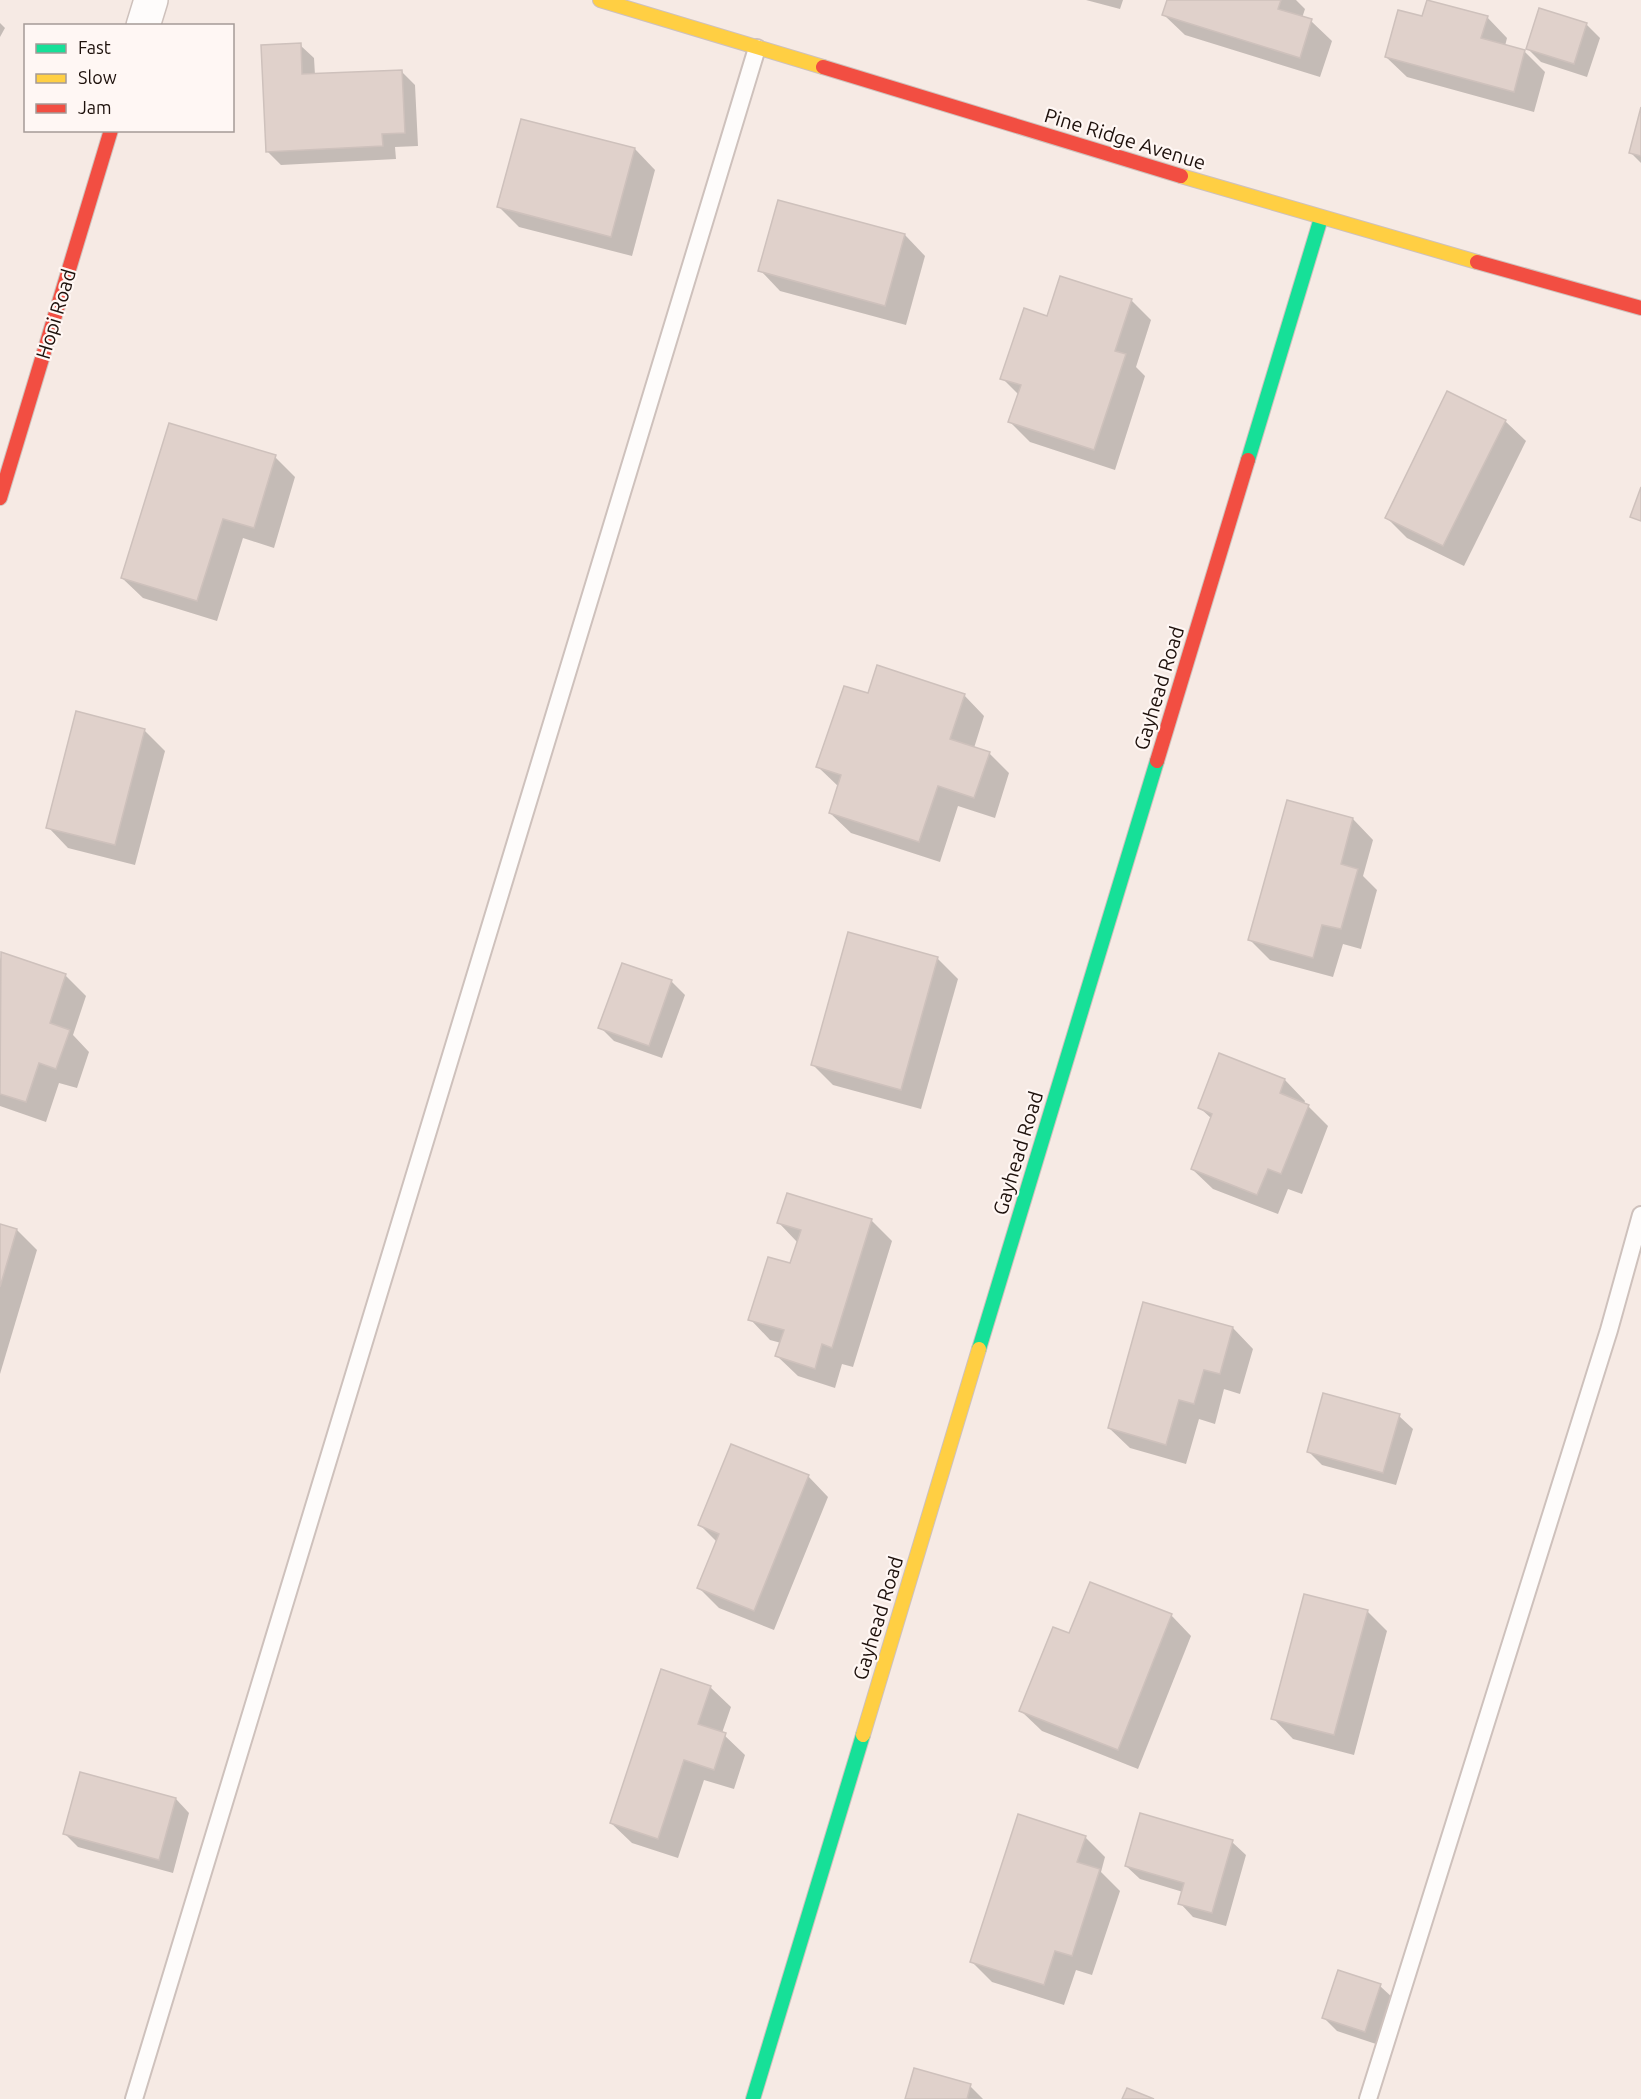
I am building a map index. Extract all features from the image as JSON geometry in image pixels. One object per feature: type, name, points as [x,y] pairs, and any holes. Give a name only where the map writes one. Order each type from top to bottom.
[{"type":"street","points":[[144,24],[151,0]]},
{"type":"street","name":"Pine Ridge Avenue","points":[[600,0],[1321,218],[1641,308]]},
{"type":"street","name":"Hopi Road","points":[[0,498],[110,132]]},
{"type":"street","name":"Gayhead Road","points":[[753,2099],[1321,218]]},
{"type":"lane","points":[[134,2099],[757,48]]},
{"type":"lane","points":[[1368,2099],[1609,1330],[1641,1215]]},
{"type":"building","points":[[1167,0],[1281,0],[1278,9],[1312,19],[1300,58],[1162,15]]},
{"type":"building","points":[[1427,0],[1488,16],[1481,38],[1525,50],[1514,92],[1385,57],[1398,10],[1422,16]]},
{"type":"building","points":[[1539,8],[1587,23],[1574,64],[1526,49]]},
{"type":"building","points":[[301,43],[302,74],[402,70],[405,133],[382,134],[383,146],[266,152],[261,45]]},
{"type":"building","points":[[1641,107],[1641,156],[1629,153]]},
{"type":"building","points":[[521,119],[635,148],[611,237],[497,207]]},
{"type":"building","points":[[778,200],[905,234],[885,306],[758,271]]},
{"type":"building","points":[[1060,276],[1132,299],[1115,351],[1126,354],[1094,450],[1008,422],[1021,385],[1000,379],[1024,308],[1047,316]]},
{"type":"building","points":[[1447,391],[1506,420],[1443,546],[1385,518]]},
{"type":"building","points":[[169,423],[276,455],[254,528],[223,519],[197,601],[121,578]]},
{"type":"building","points":[[1641,487],[1641,521],[1630,517]]},
{"type":"building","points":[[877,665],[965,694],[950,739],[990,752],[974,798],[938,786],[919,842],[829,813],[841,775],[816,767],[844,686],[868,693]]},
{"type":"building","points":[[76,711],[145,729],[115,845],[46,828]]},
{"type":"building","points":[[1287,800],[1353,818],[1341,864],[1358,869],[1341,929],[1322,925],[1313,958],[1248,940]]},
{"type":"building","points":[[848,932],[938,957],[901,1090],[811,1065]]},
{"type":"building","points":[[1,952],[66,974],[50,1023],[70,1030],[56,1069],[39,1063],[26,1102],[0,1094]]},
{"type":"building","points":[[622,963],[672,980],[649,1046],[598,1028]]},
{"type":"building","points":[[1219,1053],[1285,1079],[1280,1093],[1309,1105],[1281,1174],[1268,1169],[1257,1195],[1191,1169],[1212,1114],[1198,1108]]},
{"type":"building","points":[[787,1193],[872,1219],[832,1348],[822,1344],[815,1369],[775,1356],[784,1330],[748,1320],[768,1257],[790,1263],[801,1230],[777,1223]]},
{"type":"building","points":[[0,1224],[17,1229],[0,1287]]},
{"type":"building","points":[[1143,1302],[1233,1327],[1220,1374],[1204,1370],[1194,1404],[1179,1400],[1166,1445],[1108,1428]]},
{"type":"building","points":[[1323,1393],[1400,1414],[1383,1473],[1307,1452]]},
{"type":"building","points":[[731,1444],[809,1475],[754,1611],[697,1588],[719,1534],[698,1525]]},
{"type":"building","points":[[1090,1582],[1172,1614],[1118,1750],[1019,1711],[1053,1627],[1069,1633]]},
{"type":"building","points":[[1304,1594],[1368,1610],[1334,1735],[1271,1719]]},
{"type":"building","points":[[661,1669],[711,1686],[698,1724],[726,1733],[714,1770],[684,1760],[658,1839],[610,1823]]},
{"type":"building","points":[[80,1772],[176,1798],[159,1860],[63,1834]]},
{"type":"building","points":[[1140,1813],[1233,1840],[1212,1913],[1178,1904],[1184,1883],[1125,1866]]},
{"type":"building","points":[[1018,1814],[1086,1836],[1077,1862],[1100,1869],[1072,1956],[1055,1951],[1044,1985],[970,1962]]},
{"type":"building","points":[[1338,1970],[1381,1984],[1365,2032],[1322,2018]]},
{"type":"building","points":[[914,2068],[971,2084],[967,2099],[905,2099]]},
{"type":"building","points":[[1127,2088],[1154,2099],[1122,2099]]},
{"type":"traffic: fast","points":[[1248,460],[1321,218]]},
{"type":"traffic: fast","points":[[979,1349],[1157,761]]},
{"type":"traffic: fast","points":[[753,2099],[863,1735]]},
{"type":"traffic: slow","points":[[600,0],[823,67]]},
{"type":"traffic: slow","points":[[1181,176],[1477,262]]},
{"type":"traffic: slow","points":[[863,1735],[979,1349]]},
{"type":"traffic: jam","points":[[823,67],[1181,176]]},
{"type":"traffic: jam","points":[[0,498],[110,132]]},
{"type":"traffic: jam","points":[[1477,262],[1641,308]]},
{"type":"traffic: jam","points":[[1157,761],[1248,460]]}]
